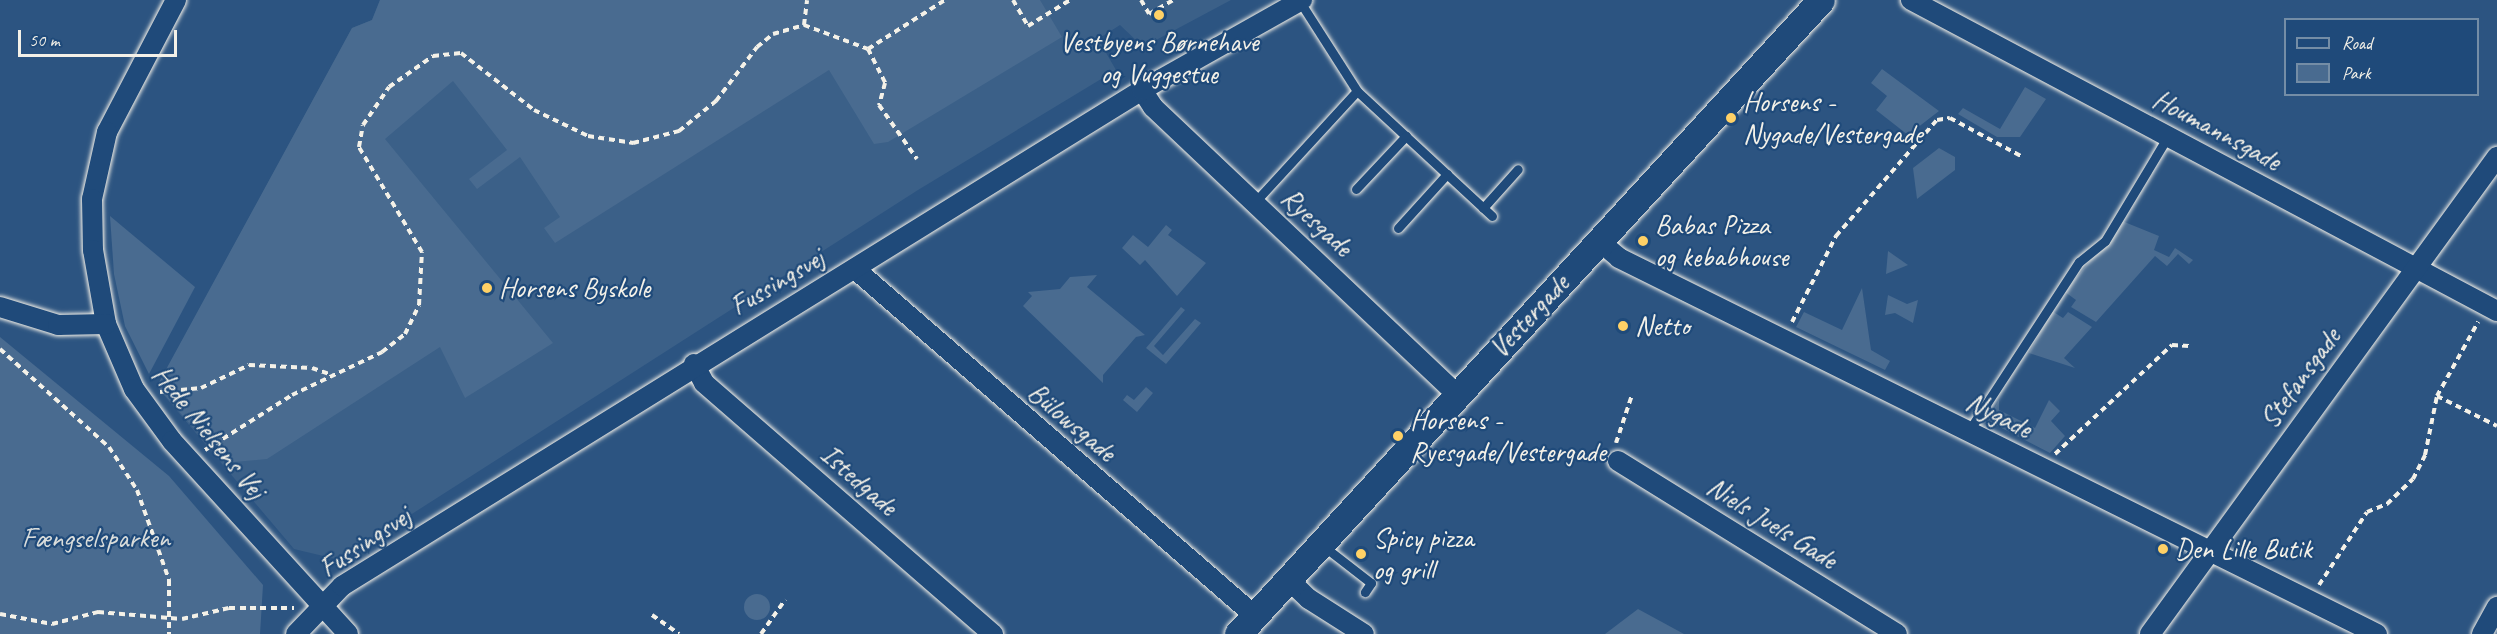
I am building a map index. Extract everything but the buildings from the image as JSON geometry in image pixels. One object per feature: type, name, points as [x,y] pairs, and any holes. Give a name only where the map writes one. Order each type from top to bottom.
[{"type":"main road","name":"Vestergade","points":[[1246,625],[1456,393],[1821,0]]},
{"type":"street","name":"Hede Nielsens Vej","points":[[176,0],[107,132],[92,200],[93,250],[106,324],[119,362],[144,403],[189,460],[348,634]]},
{"type":"street","name":"Houmannsgade","points":[[1911,0],[2491,308]]},
{"type":"street","name":"Fussingsvej","points":[[296,634],[342,586],[694,364],[855,268],[1142,90],[1301,1]]},
{"type":"street","name":"Ryesgade","points":[[1142,90],[1153,107],[1456,393]]},
{"type":"street","name":"Stefansgade","points":[[2150,634],[2497,157]]},
{"type":"street","name":"Nygade","points":[[1599,241],[1618,258],[2377,634]]},
{"type":"street","name":"Bülowsgade","points":[[855,268],[1246,625]]},
{"type":"street","points":[[0,306],[58,325],[106,324]]},
{"type":"street","name":"Istedgade","points":[[694,364],[704,383],[993,634]]},
{"type":"street","name":"Niels Juels Gade","points":[[1618,461],[1897,634]]},
{"type":"street","points":[[1288,579],[1357,632]]},
{"type":"street","points":[[2482,634],[2497,607]]},
{"type":"lane","points":[[1301,1],[1357,91],[1492,216]]},
{"type":"lane","points":[[1254,203],[1357,91]]},
{"type":"lane","points":[[1356,189],[1406,136]]},
{"type":"lane","points":[[1968,432],[2079,262],[2105,240],[2168,136]]},
{"type":"lane","points":[[1483,208],[1518,169]]},
{"type":"lane","points":[[1398,228],[1447,174]]},
{"type":"lane","points":[[1320,543],[1371,583],[1365,591]]},
{"type":"path","points":[[804,25],[807,0]]},
{"type":"path","points":[[868,49],[945,0]]},
{"type":"path","points":[[1013,0],[1028,26],[1070,0]]},
{"type":"path","points":[[1141,0],[1149,14],[1173,0]]},
{"type":"path","points":[[189,460],[332,375],[382,352],[405,334],[419,305],[422,252],[358,147],[363,125],[389,87],[433,57],[461,53],[534,110],[588,136],[633,143],[679,130],[716,100],[757,47],[773,34],[804,25],[868,49],[885,83],[879,105],[917,159]]},
{"type":"path","points":[[1784,340],[1836,236],[1937,120],[1950,118],[2021,156]]},
{"type":"path","points":[[2309,600],[2367,512],[2387,504],[2413,479],[2425,454],[2438,396],[2491,308]]},
{"type":"path","points":[[2043,469],[2068,436],[2172,345],[2189,346]]},
{"type":"path","points":[[0,349],[109,447],[137,490],[169,580],[171,618],[169,634]]},
{"type":"path","points":[[144,403],[163,390],[201,388],[249,365],[312,368],[332,375]]},
{"type":"path","points":[[1618,461],[1622,451],[1616,439],[1632,395]]},
{"type":"path","points":[[2438,396],[2497,426]]},
{"type":"path","points":[[761,634],[785,600]]},
{"type":"path","points":[[0,614],[52,624],[98,612],[171,618],[229,608],[321,607]]},
{"type":"path","points":[[652,615],[679,634]]},
{"type":"shaded area","name":"Horsens Byskole","points":[[380,0],[1231,0],[1143,47],[1120,25],[1098,39],[1116,70],[918,190],[340,560],[294,549],[157,387],[352,28],[372,20]]},
{"type":"green space","points":[[380,0],[1040,0],[1062,37],[888,142],[874,144],[829,70],[555,243],[544,228],[560,217],[520,157],[477,189],[469,179],[507,150],[453,81],[385,139],[553,343],[465,398],[440,347],[267,459],[224,463],[157,386],[352,28],[372,20]]},
{"type":"green space","points":[[1882,69],[1939,111],[1908,135],[1876,110],[1887,96],[1871,83]]},
{"type":"green space","points":[[2025,87],[2046,99],[2020,137],[1997,137],[1958,114],[1963,108],[2000,129]]},
{"type":"green space","points":[[1939,148],[1955,157],[1955,170],[1917,199],[1913,168]]},
{"type":"green space","points":[[110,216],[195,287],[149,374],[125,326],[114,274]]},
{"type":"green space","points":[[2122,221],[2159,236],[2154,250],[2169,257],[2175,248],[2193,260],[2189,264],[2178,254],[2167,266],[2155,256],[2096,322],[2071,307],[2076,300],[2065,292]]},
{"type":"green space","points":[[1166,225],[1172,230],[1168,235],[1206,263],[1177,296],[1145,260],[1140,265],[1122,248],[1133,235],[1148,247]]},
{"type":"green space","points":[[1888,251],[1908,265],[1886,274]]},
{"type":"green space","points":[[1097,275],[1087,287],[1145,335],[1136,337],[1103,375],[1103,383],[1023,306],[1032,296],[1028,292],[1060,289],[1070,277]]},
{"type":"green space","points":[[1862,288],[1871,350],[1890,361],[1885,370],[1796,327],[1804,312],[1842,330]]},
{"type":"green space","points":[[1888,295],[1907,304],[1918,300],[1913,323],[1895,313],[1885,315]]},
{"type":"green space","points":[[1181,307],[1185,310],[1154,346],[1163,355],[1195,319],[1201,323],[1166,364],[1146,348]]},
{"type":"green space","points":[[2052,311],[2063,318],[2068,312],[2092,327],[2064,358],[2075,368],[2029,353]]},
{"type":"green space","name":"Fængselsparken","points":[[0,337],[169,476],[263,585],[260,634],[0,634]]},
{"type":"green space","points":[[1146,387],[1153,393],[1137,412],[1123,400],[1127,395],[1134,400]]},
{"type":"green space","points":[[1999,400],[1999,410],[2035,428],[2049,400],[2060,411],[2051,421],[2065,436],[2050,453],[1988,421]]},
{"type":"green space","points":[[757,594],[766,598],[770,607],[766,616],[757,620],[748,616],[744,607],[748,598]]},
{"type":"green space","points":[[1638,609],[1684,634],[1605,634]]},
{"type":"place","name":"Vestbyens Børnehave og Vuggestue","points":[[1159,15]]},
{"type":"place","name":"Horsens - Nygade/Vestergade","points":[[1731,118]]},
{"type":"place","name":"Babas Pizza og kebabhouse","points":[[1643,241]]},
{"type":"place","name":"Horsens Byskole","points":[[487,288]]},
{"type":"place","name":"Netto","points":[[1623,326]]},
{"type":"place","name":"Horsens - Ryesgade/Vestergade","points":[[1398,436]]},
{"type":"place","name":"Den Lille Butik","points":[[2163,549]]},
{"type":"place","name":"Spicy pizza og grill","points":[[1361,554]]}]
